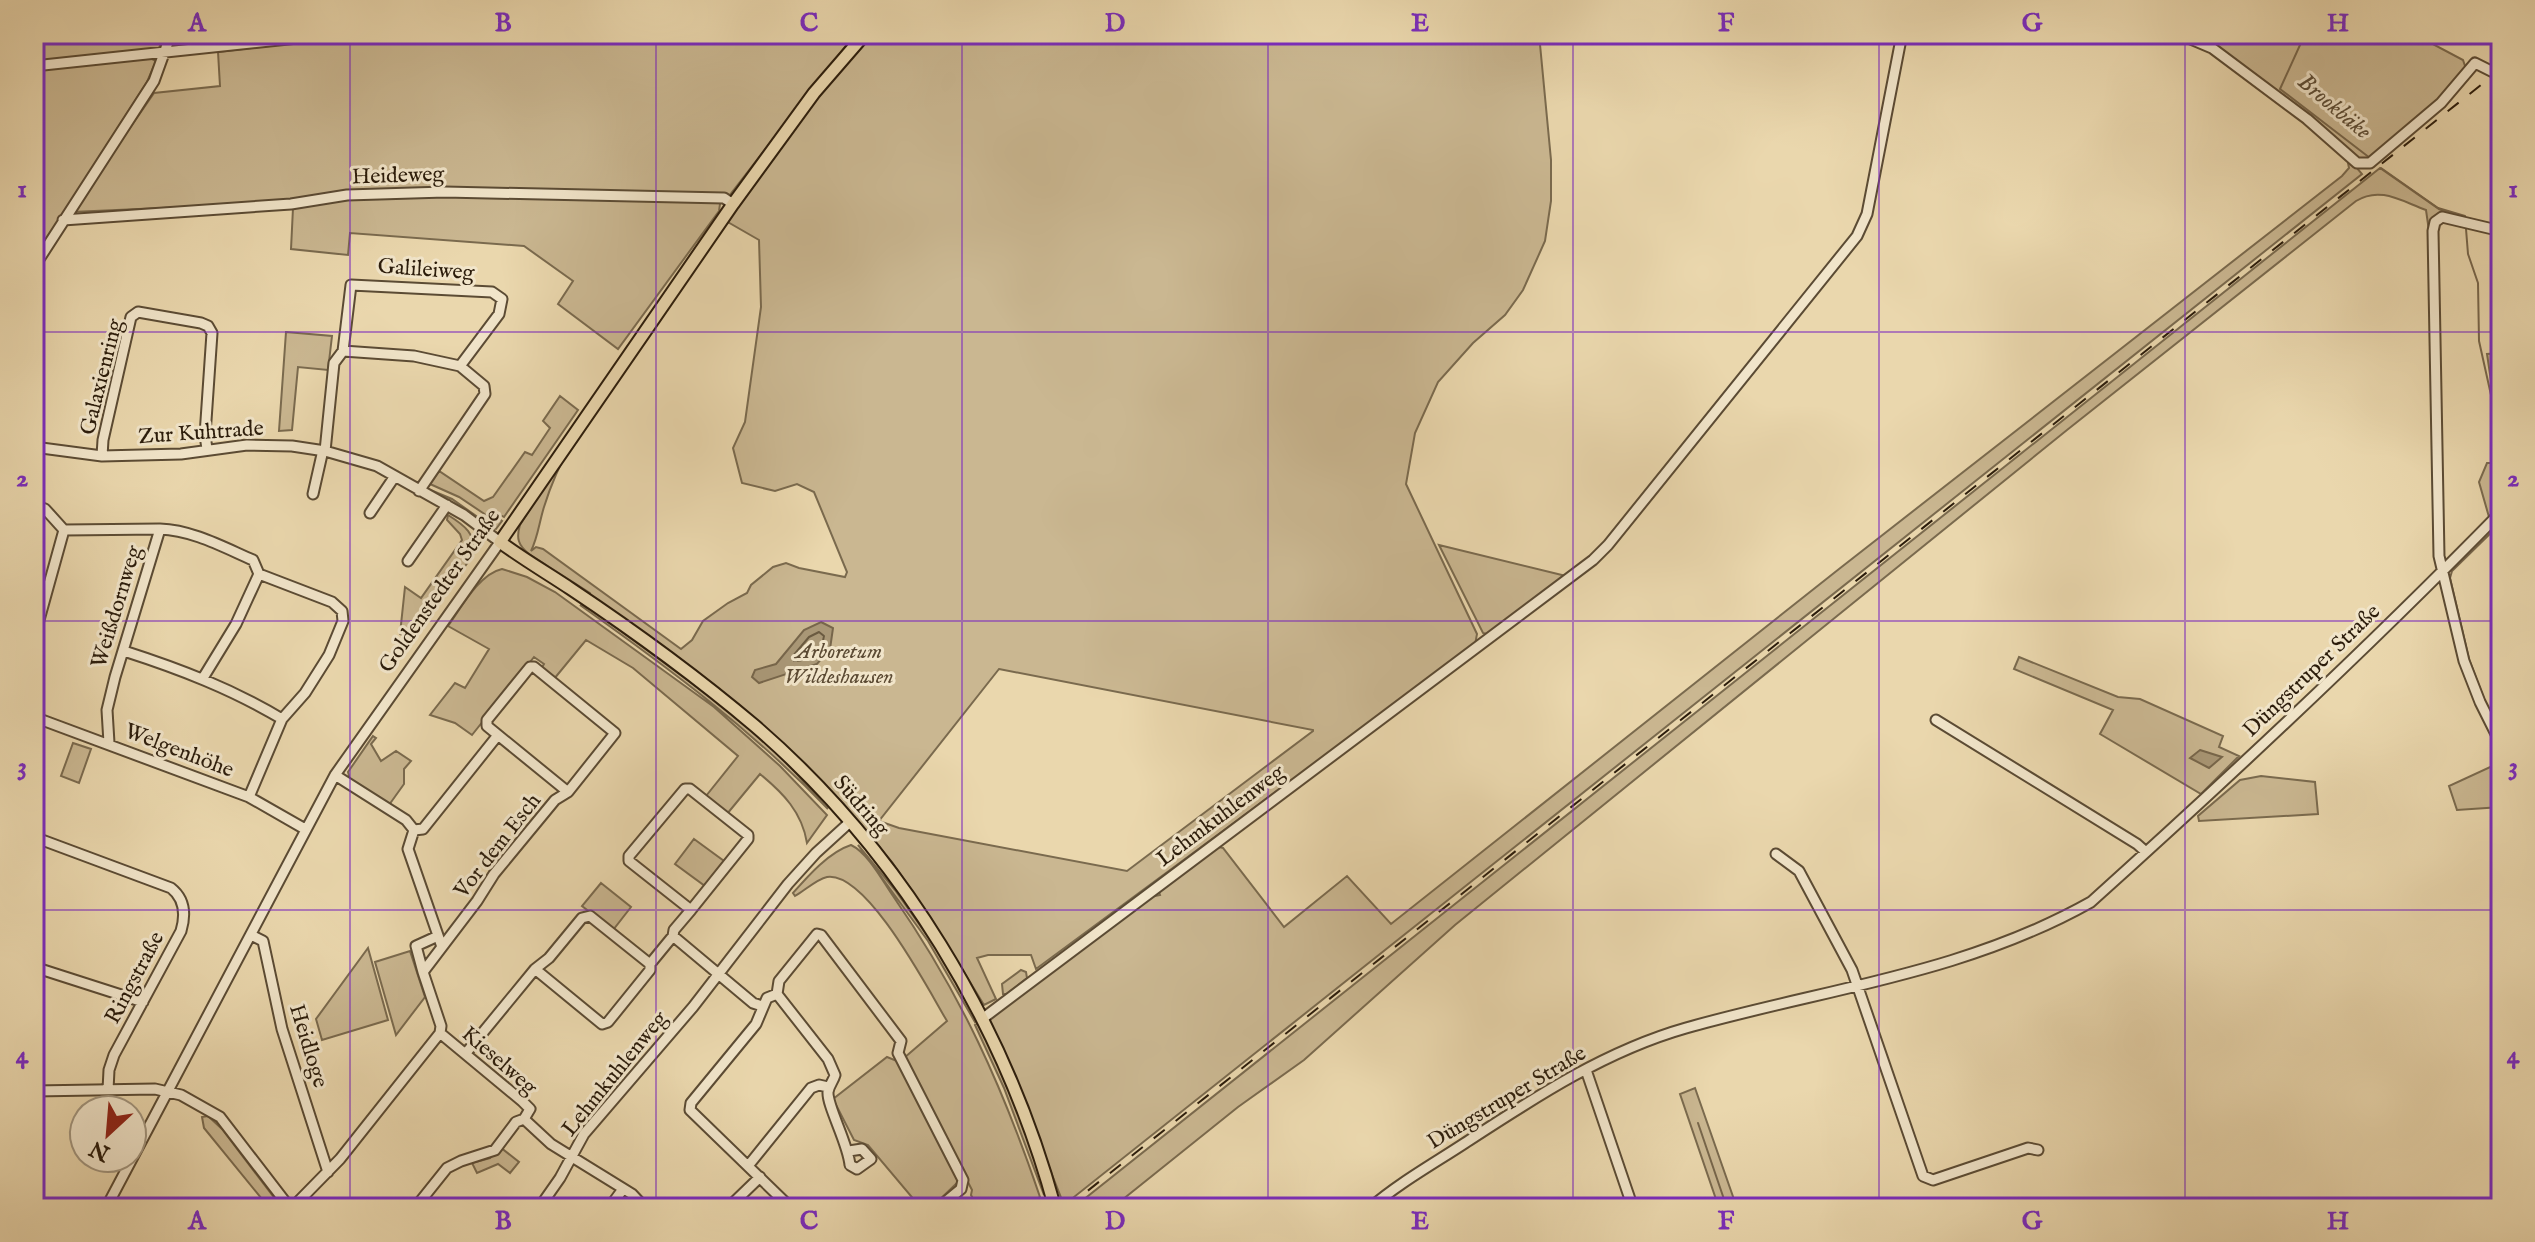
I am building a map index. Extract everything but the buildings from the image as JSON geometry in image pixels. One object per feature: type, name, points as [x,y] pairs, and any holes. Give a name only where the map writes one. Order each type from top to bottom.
[{"type":"main road","name":"Goldenstedter Straße","points":[[500,542],[733,204],[814,93],[865,34]]},
{"type":"main road","name":"Südring","points":[[500,542],[583,597],[705,686],[790,757],[850,822],[921,913],[982,1019],[1022,1109],[1054,1204]]},
{"type":"street","points":[[34,267],[154,81],[171,34]]},
{"type":"street","points":[[34,66],[335,34]]},
{"type":"street","name":"Lehmkuhlenweg","points":[[982,1019],[1593,560],[1608,545],[1857,236],[1867,214],[1902,34]]},
{"type":"street","points":[[2179,34],[2212,48],[2307,119],[2357,163],[2363,164],[2370,163],[2441,103],[2475,63],[2501,76]]},
{"type":"street","name":"Heideweg","points":[[63,220],[291,204],[347,195],[445,192],[724,198],[733,204]]},
{"type":"street","points":[[2501,231],[2442,217],[2435,222],[2433,231],[2439,556],[2464,661],[2501,744]]},
{"type":"street","name":"Galileiweg","points":[[343,351],[349,289],[355,284],[492,292],[502,299],[499,314],[460,366]]},
{"type":"street","name":"Galaxienring","points":[[102,456],[131,317],[138,312],[201,323],[208,326],[212,333],[205,435],[207,449]]},
{"type":"street","points":[[313,494],[324,450],[334,363],[343,351],[414,356],[460,366],[484,386],[485,394],[419,491]]},
{"type":"street","name":"Zur Kuhtrade","points":[[34,447],[102,456],[181,454],[247,445],[324,450],[371,464],[395,476],[447,505],[500,542]]},
{"type":"street","points":[[370,513],[395,476]]},
{"type":"street","points":[[34,505],[45,509],[64,530],[38,612],[34,638]]},
{"type":"street","points":[[408,561],[447,505]]},
{"type":"street","name":"Düngstruper Straße","points":[[1370,1208],[1530,1100],[1586,1070],[1684,1029],[1937,966],[2091,902],[2443,572],[2501,512]]},
{"type":"street","points":[[160,529],[175,530],[253,560],[259,574],[332,602],[342,611],[343,621],[329,655],[305,693],[282,719],[249,797]]},
{"type":"street","name":"Weißdornweg","points":[[64,530],[160,529],[107,710],[109,743]]},
{"type":"street","name":"Goldenstedter Straße","points":[[106,1208],[335,775],[500,542]]},
{"type":"street","points":[[203,678],[236,624],[259,574]]},
{"type":"street","points":[[124,651],[203,678],[249,699],[282,719]]},
{"type":"street","points":[[414,830],[423,829],[498,735],[487,726],[487,720],[530,667],[534,667],[615,733],[568,792]]},
{"type":"street","name":"Welgenhöhe","points":[[34,717],[249,797],[305,829]]},
{"type":"street","points":[[1936,720],[2146,852]]},
{"type":"street","name":"Vor dem Esch","points":[[442,947],[494,874],[555,800],[568,792],[498,735]]},
{"type":"street","points":[[335,775],[406,820],[414,830]]},
{"type":"street","points":[[535,969],[602,1024],[608,1022],[650,970],[650,964],[673,936],[674,930],[691,910],[748,839],[748,835],[690,789],[685,789],[629,856],[629,861],[691,910]]},
{"type":"street","name":"Lehmkuhlenweg","points":[[539,1208],[584,1134],[719,973],[788,884],[850,822]]},
{"type":"street","points":[[414,830],[408,849],[442,947],[423,972]]},
{"type":"street","name":"Ringstraße","points":[[34,837],[171,888],[178,894],[184,910],[181,931],[114,1055],[108,1090]]},
{"type":"street","points":[[1776,854],[1799,871],[1852,970],[1923,1176],[1933,1180],[2028,1148],[2038,1150]]},
{"type":"street","points":[[466,1053],[535,969],[549,958],[582,918],[590,916],[650,964]]},
{"type":"street","points":[[849,1151],[828,1098],[828,1087],[835,1075],[828,1059],[777,994],[779,981],[817,934],[821,935],[901,1041],[898,1053],[963,1180],[961,1189],[938,1208]]},
{"type":"street","name":"Heidloge","points":[[251,935],[263,941],[282,1029],[328,1172]]},
{"type":"street","name":"Kieselweg","points":[[438,936],[416,946],[441,1026],[440,1033],[522,1101],[530,1109],[524,1119],[551,1144],[623,1189],[645,1208]]},
{"type":"street","points":[[673,936],[753,1003],[762,1006]]},
{"type":"street","points":[[34,967],[143,1002]]},
{"type":"street","points":[[777,994],[767,998],[756,1024],[691,1103],[690,1110],[791,1208]]},
{"type":"street","points":[[34,1091],[155,1089],[181,1095],[220,1117],[291,1208],[328,1172],[440,1033]]},
{"type":"street","points":[[1586,1070],[1633,1208]]},
{"type":"street","points":[[748,1166],[811,1088],[819,1085],[828,1087]]},
{"type":"street","points":[[415,1208],[447,1168],[495,1150],[516,1122],[524,1119]]},
{"type":"street","points":[[728,1208],[760,1177]]},
{"type":"street","points":[[609,1208],[623,1189]]},
{"type":"green space","points":[[34,34],[165,34],[159,48],[34,63]]},
{"type":"green space","points":[[370,34],[855,34],[729,196],[445,191],[293,202],[72,212],[154,93],[220,86],[218,52]]},
{"type":"green space","name":"Arboretum Wildeshausen","points":[[869,34],[1539,34],[1551,160],[1551,201],[1545,241],[1523,290],[1505,315],[1473,343],[1438,382],[1415,433],[1406,484],[1477,634],[1475,645],[1036,969],[1031,955],[977,958],[996,999],[984,1005],[892,862],[835,795],[766,730],[591,598],[590,593],[529,554],[518,538],[520,525],[573,440],[550,490],[531,551],[536,547],[543,549],[681,649],[692,640],[703,621],[747,593],[751,585],[773,567],[786,563],[845,577],[847,572],[814,492],[797,484],[775,491],[742,483],[733,448],[745,422],[761,307],[759,240],[726,221],[816,97]],"holes":[[[999,669],[1313,730],[1127,871],[899,828],[879,821]]]},
{"type":"green space","points":[[2189,34],[2414,34],[2463,60],[2466,69],[2426,113],[2366,160],[2359,159]]},
{"type":"green space","points":[[150,58],[156,61],[147,82],[34,259],[34,70]]},
{"type":"green space","points":[[2351,161],[2362,174],[1064,1205],[1017,1086],[988,1023],[993,1015],[1150,897],[1160,895],[1159,892],[1219,847],[1223,848],[1284,927],[1347,876],[1391,924],[2342,176]]},
{"type":"green space","points":[[2380,168],[2439,209],[2463,218],[2444,214],[2429,231],[2426,210],[2382,195],[2356,201],[2067,430],[1455,925],[1304,1060],[1238,1107],[1112,1208],[1073,1208]]},
{"type":"green space","points":[[347,198],[717,199],[720,204],[719,211],[618,349],[558,304],[573,281],[524,246],[350,233],[348,255],[291,249],[293,208]]},
{"type":"green space","points":[[286,332],[332,336],[328,370],[298,367],[292,430],[279,431]]},
{"type":"green space","points":[[2501,353],[2501,449],[2487,354]]},
{"type":"green space","points":[[560,396],[578,410],[504,517],[497,513],[486,515],[459,497],[430,484],[439,471],[484,501],[493,497],[525,452],[532,455],[550,428],[543,421]]},
{"type":"green space","points":[[2487,463],[2501,463],[2501,504],[2489,517],[2479,482]]},
{"type":"green space","points":[[428,489],[452,499],[482,520],[498,518],[502,521],[496,529],[491,528]]},
{"type":"green space","points":[[448,515],[471,536],[473,555],[412,640],[400,634],[405,587],[421,598],[462,540],[447,520]]},
{"type":"green space","points":[[1439,545],[1566,576],[1487,634],[1483,633]]},
{"type":"green space","points":[[502,569],[527,577],[555,592],[714,707],[780,766],[827,815],[807,843],[801,822],[790,804],[760,774],[727,814],[706,796],[738,756],[633,668],[586,640],[554,679],[541,669],[544,664],[534,657],[472,735],[455,723],[430,715],[455,683],[465,688],[489,649],[448,626],[478,584]]},
{"type":"green space","points":[[580,605],[591,609],[716,701],[787,763],[828,809],[769,752],[709,701]]},
{"type":"green space","points":[[2019,657],[2118,697],[2140,699],[2223,736],[2219,747],[2239,756],[2201,794],[2100,734],[2113,710],[2014,669]]},
{"type":"green space","points":[[373,736],[376,738],[371,744],[381,761],[396,751],[411,761],[404,769],[404,784],[389,805],[350,780],[348,772]]},
{"type":"green space","points":[[73,743],[91,749],[79,783],[61,776]]},
{"type":"green space","points":[[2501,762],[2501,807],[2457,810],[2449,786]]},
{"type":"green space","points":[[2261,776],[2315,782],[2318,814],[2199,821],[2198,816],[2240,780]]},
{"type":"green space","points":[[694,839],[724,861],[705,886],[675,864]]},
{"type":"green space","points":[[851,845],[863,854],[879,875],[917,932],[959,1005],[1011,1116],[1044,1208],[978,1208],[971,1195],[972,1190],[904,1058],[947,1021],[912,961],[878,912],[843,880],[827,877],[795,896],[793,893],[827,859]]},
{"type":"green space","points":[[858,845],[936,948],[977,1020],[975,1022],[928,941]]},
{"type":"green space","points":[[601,883],[631,907],[613,930],[582,906]]},
{"type":"green space","points":[[368,948],[388,1020],[322,1040],[316,1019]]},
{"type":"green space","points":[[410,951],[425,997],[396,1035],[375,962]]},
{"type":"green space","points":[[1021,970],[1026,972],[1027,978],[1003,994],[1002,984]]},
{"type":"green space","points":[[979,1023],[1025,1129],[1044,1195],[1004,1088],[975,1025]]},
{"type":"green space","points":[[887,1057],[897,1061],[959,1181],[931,1208],[921,1208],[868,1145],[854,1140],[833,1099]]},
{"type":"green space","points":[[1695,1088],[1737,1208],[1719,1208],[1680,1094]]},
{"type":"green space","points":[[208,1116],[222,1129],[282,1208],[270,1208],[266,1204],[204,1128],[202,1117]]},
{"type":"green space","points":[[500,1147],[519,1162],[510,1173],[498,1164],[477,1173],[472,1163],[490,1158]]},
{"type":"water","points":[[821,622],[833,628],[830,649],[817,664],[759,683],[752,677],[755,670],[776,664],[804,630]]},
{"type":"water","points":[[2200,750],[2222,757],[2209,768],[2190,758]]},
{"type":"waterway","name":"Brookbäke","points":[[2305,34],[2280,89],[2370,158]]},
{"type":"waterway","name":"Brookbäke","points":[[2381,168],[2438,208],[2465,216]]},
{"type":"waterway","name":"Brookbäke","points":[[2466,229],[2468,254],[2478,283],[2479,341],[2491,395],[2501,475]]},
{"type":"waterway","name":"Brookbäke","points":[[2486,704],[2469,659],[2450,578],[2452,571],[2501,523]]},
{"type":"waterway","points":[[1698,1123],[1727,1208]]},
{"type":"railway","points":[[1066,1208],[2501,69]]}]
